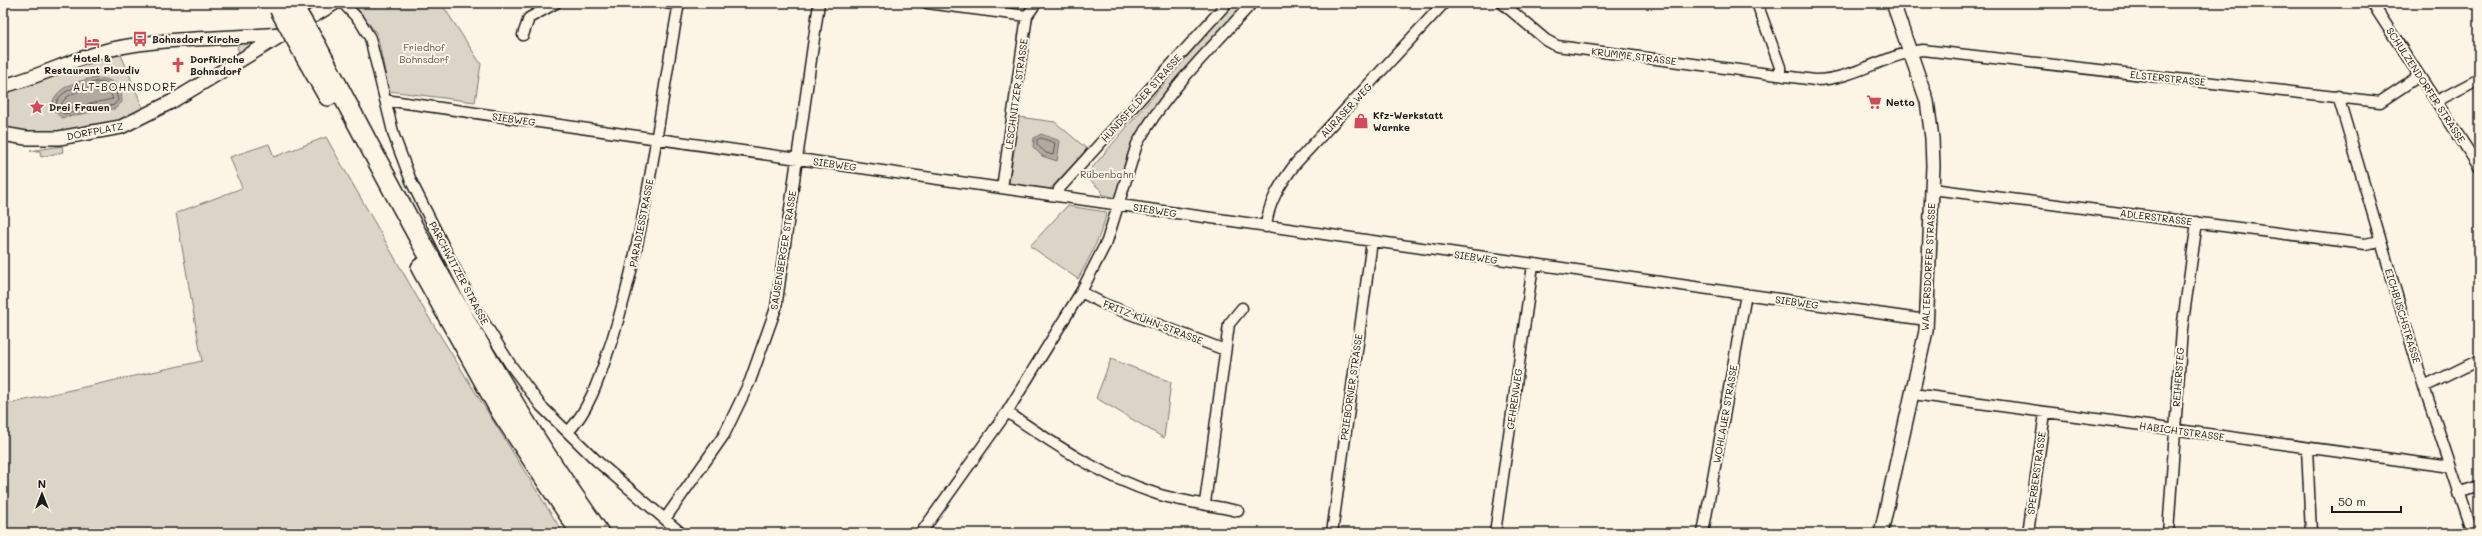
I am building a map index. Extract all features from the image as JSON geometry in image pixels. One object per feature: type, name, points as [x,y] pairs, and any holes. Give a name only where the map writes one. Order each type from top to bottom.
[{"type":"highway","points":[[282,5],[310,49],[532,434],[599,533]]},
{"type":"highway","points":[[310,49],[501,412],[582,533]]},
{"type":"street","name":"DORFPLATZ","points":[[3,134],[26,138],[59,138],[121,127],[167,105],[265,46],[281,34],[315,17],[335,3]]},
{"type":"street","name":"PARCHWITZER STRASSE","points":[[343,3],[360,21],[370,38],[394,136],[411,181],[472,303],[527,389],[597,461],[681,533]]},
{"type":"street","points":[[523,35],[529,18],[556,3]]},
{"type":"street","points":[[664,3],[678,4]]},
{"type":"street","name":"SAUSENBERGER STRASSE","points":[[665,519],[724,435],[750,381],[776,308],[818,3]]},
{"type":"street","points":[[927,3],[1027,16]]},
{"type":"street","name":"LESCHNITZER STRASSE","points":[[1002,188],[1027,16],[1036,3]]},
{"type":"street","name":"HUNDSFELDER STRASSE","points":[[1058,196],[1059,189],[1227,3]]},
{"type":"street","name":"HUNDSFELDER STRASSE","points":[[1118,205],[1138,144],[1151,121],[1167,99],[1252,3]]},
{"type":"street","name":"AURASER WEG","points":[[1266,227],[1271,202],[1296,163],[1444,3]]},
{"type":"street","name":"KRUMME STRASSE","points":[[1502,3],[1546,40],[1557,46],[1780,75],[1823,80],[1910,52]]},
{"type":"street","points":[[1758,3],[1780,67],[1780,75]]},
{"type":"street","name":"WALTERSDORFER STRASSE","points":[[1881,533],[1913,394],[1926,320],[1932,189],[1930,120],[1927,101],[1893,3]]},
{"type":"street","name":"SCHULZENDORFER STRASSE","points":[[2372,3],[2479,167]]},
{"type":"street","name":"PARADIESSTRASSE","points":[[568,432],[578,422],[596,383],[625,296],[638,243],[678,4]]},
{"type":"street","name":"DORFPLATZ","points":[[3,86],[88,55],[114,49],[160,42],[281,34]]},
{"type":"street","name":"ELSTERSTRASSE","points":[[1910,52],[1923,50],[2338,96],[2380,102],[2420,76]]},
{"type":"street","points":[[2437,101],[2479,79]]},
{"type":"street","name":"EICHBUSCHSTRASSE","points":[[2338,96],[2424,387],[2458,493],[2473,533]]},
{"type":"street","name":"SIEBWEG","points":[[385,100],[1266,227],[1926,320]]},
{"type":"street","name":"ADLERSTRASSE","points":[[1932,189],[2365,244],[2380,241]]},
{"type":"street","points":[[921,533],[1007,412],[1081,292],[1107,241],[1118,205]]},
{"type":"street","name":"REIHERSTEG","points":[[2168,533],[2182,329],[2196,222]]},
{"type":"street","name":"PRIEBORNER STRASSE","points":[[1332,533],[1372,241]]},
{"type":"street","name":"GEHRENWEG","points":[[1495,533],[1533,265]]},
{"type":"street","name":"FRITZ-KÜHN-STRASSE","points":[[1081,292],[1104,304],[1225,350]]},
{"type":"street","name":"WOHLAUER STRASSE","points":[[1703,533],[1746,294]]},
{"type":"street","points":[[1205,504],[1229,324],[1242,308]]},
{"type":"street","points":[[2424,387],[2479,360]]},
{"type":"street","name":"HABICHTSTRASSE","points":[[1913,394],[2450,467]]},
{"type":"street","points":[[1007,412],[1091,467],[1157,494],[1238,510]]},
{"type":"street","name":"SPERBERSTRASSE","points":[[2028,533],[2045,413]]},
{"type":"street","points":[[2307,448],[2311,533]]},
{"type":"street","points":[[2458,493],[2479,486]]},
{"type":"green space","name":"Friedhof Bohnsdorf","points":[[353,3],[441,3],[481,64],[475,102],[389,91],[377,34]]},
{"type":"green space","name":"Rübenbahn","points":[[1233,3],[1249,3],[1160,99],[1136,141],[1115,198],[1101,194],[1102,191],[1085,176]]},
{"type":"green space","points":[[263,40],[242,55],[239,53],[237,47],[241,42]]},
{"type":"green space","points":[[120,52],[145,113],[135,117],[54,134],[3,130],[3,90]]},
{"type":"green space","points":[[1019,117],[1055,122],[1087,149],[1050,189],[1009,183]]},
{"type":"green space","points":[[326,137],[425,311],[563,533],[3,533],[3,405],[202,361],[176,213],[242,188],[230,157],[269,144],[274,157]]},
{"type":"green space","points":[[62,146],[63,152],[41,157],[40,151],[30,151]]},
{"type":"green space","points":[[1067,206],[1107,212],[1098,238],[1078,279],[1030,246]]},
{"type":"green space","points":[[1111,359],[1171,382],[1164,438],[1096,398]]},
{"type":"water","points":[[96,78],[111,81],[118,87],[122,96],[122,102],[115,109],[106,109],[62,118],[52,109],[53,102],[61,90],[74,83]]},
{"type":"water","points":[[1041,134],[1060,141],[1057,161],[1042,156],[1033,147],[1034,138]]},
{"type":"place","name":"Bohnsdorf Kirche","points":[[140,39]]},
{"type":"place","name":"Hotel & Restaurant Plovdiv","points":[[92,42]]},
{"type":"place","name":"Dorfkirche Bohnsdorf","points":[[178,65]]},
{"type":"place","name":"Netto","points":[[1874,102]]},
{"type":"place","name":"Drei Frauen","points":[[37,107]]},
{"type":"place","name":"Kfz-Werkstatt Warnke","points":[[1361,121]]},
{"type":"district","name":"ALT-BOHNSDORF","points":[[125,86]]}]
